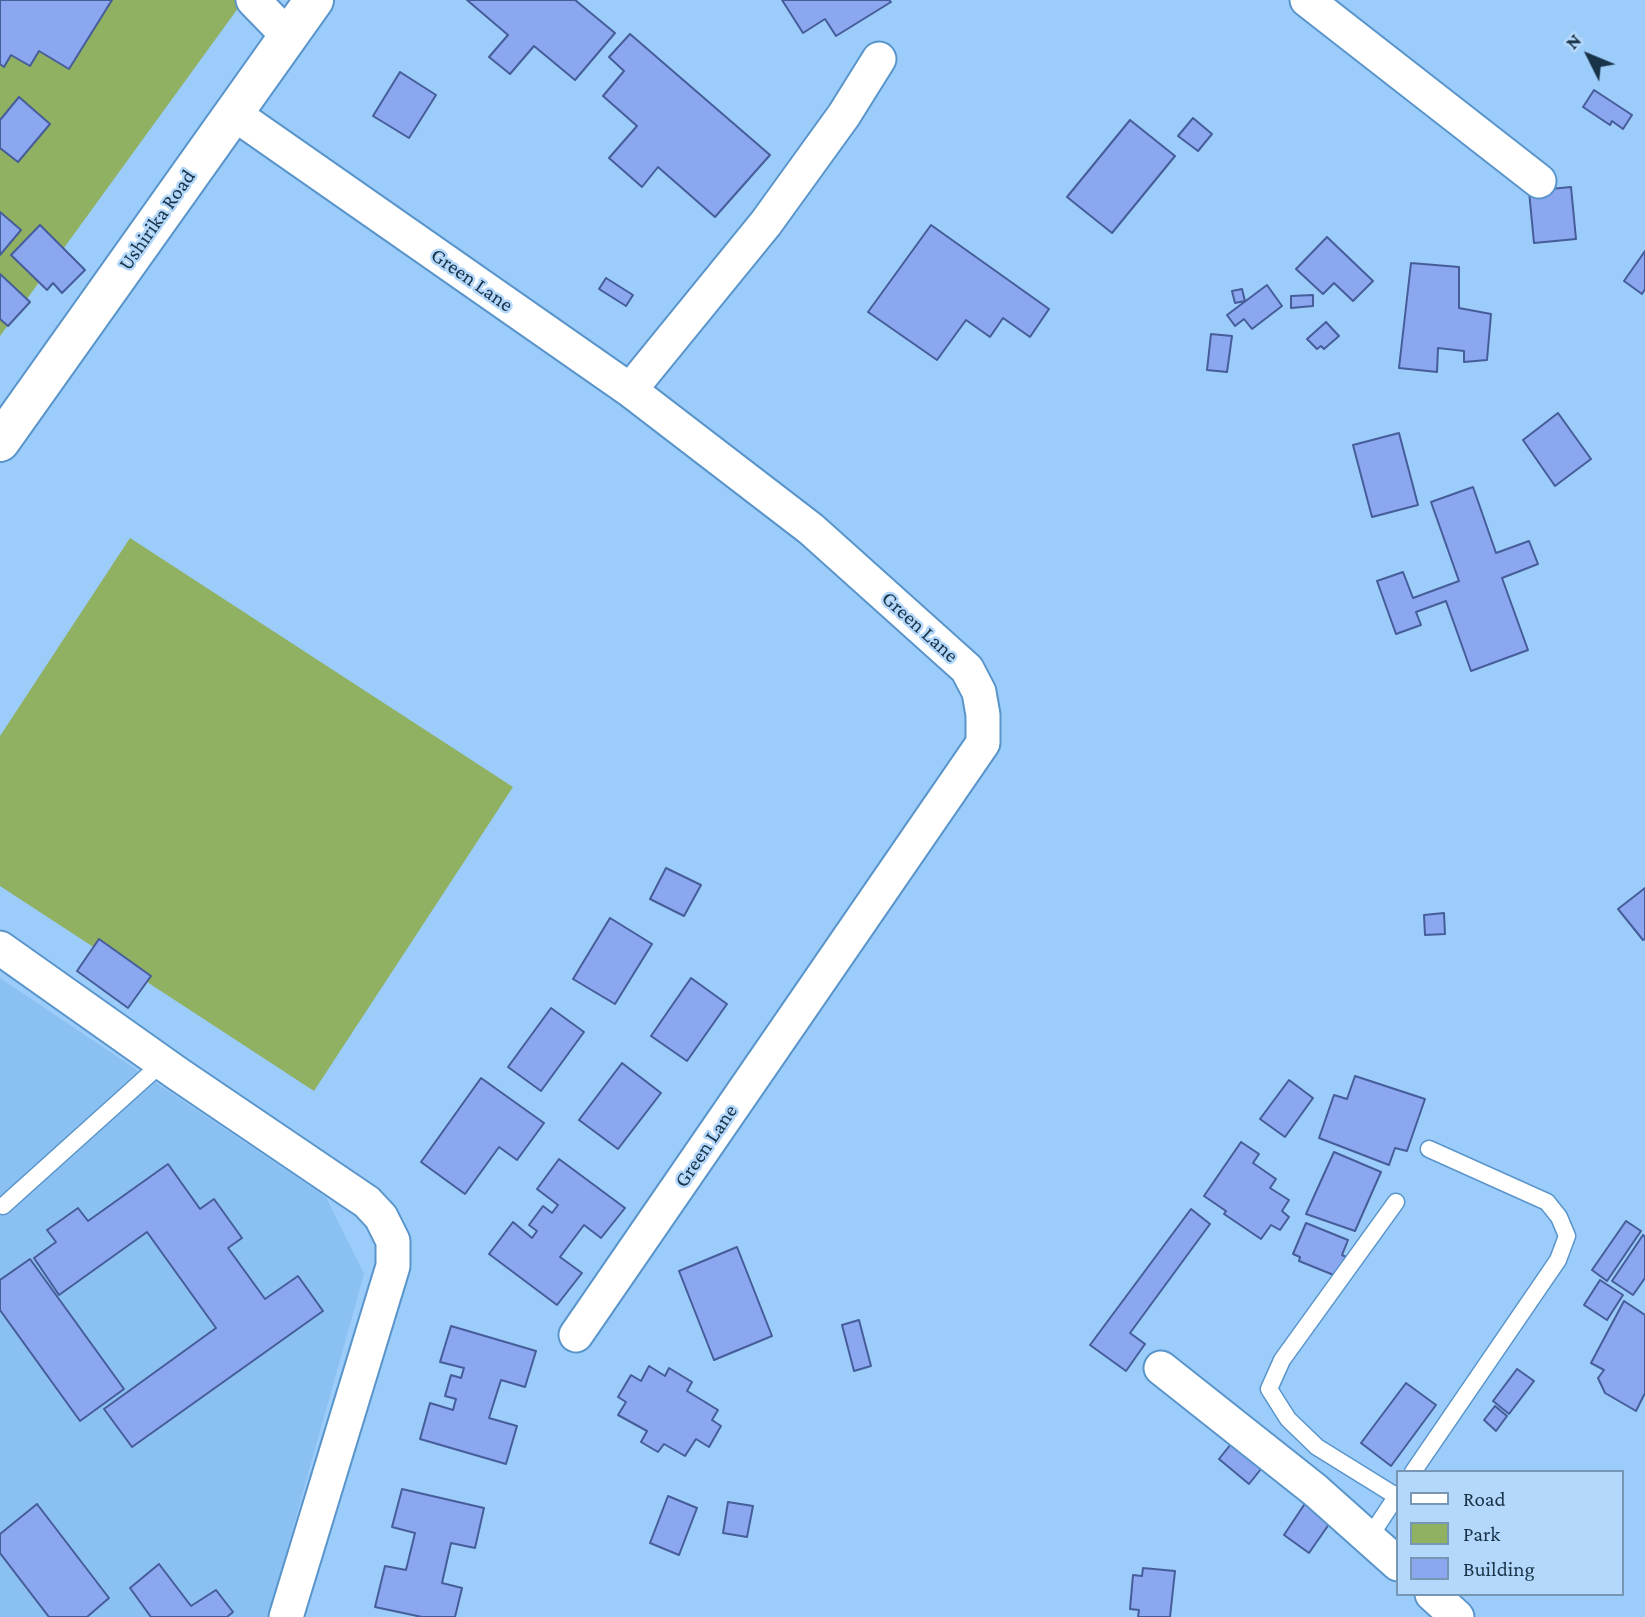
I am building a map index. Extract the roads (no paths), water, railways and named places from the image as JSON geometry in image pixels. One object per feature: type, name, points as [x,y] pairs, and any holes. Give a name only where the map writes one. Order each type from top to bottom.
[{"type":"street","points":[[253,0],[288,36]]},
{"type":"street","name":"Ushirika Road","points":[[0,442],[314,0]]},
{"type":"street","points":[[1307,0],[1338,27],[1539,181]]},
{"type":"street","points":[[630,390],[766,223],[844,115],[880,59]]},
{"type":"street","name":"Green Lane","points":[[233,113],[630,390],[810,529],[967,669],[979,692],[984,715],[983,743],[576,1335]]},
{"type":"street","points":[[2,953],[367,1202],[381,1217],[393,1241],[393,1266],[286,1617]]},
{"type":"street","points":[[1161,1368],[1315,1490],[1396,1562]]},
{"type":"street","points":[[1434,1596],[1457,1617]]},
{"type":"lane","points":[[3,1206],[162,1063]]},
{"type":"lane","points":[[1414,1470],[1558,1259],[1567,1236],[1559,1217],[1547,1202],[1429,1149]]},
{"type":"lane","points":[[1396,1202],[1282,1360],[1269,1390],[1288,1419],[1317,1447],[1396,1494]]},
{"type":"lane","points":[[1369,1538],[1396,1497]]}]
